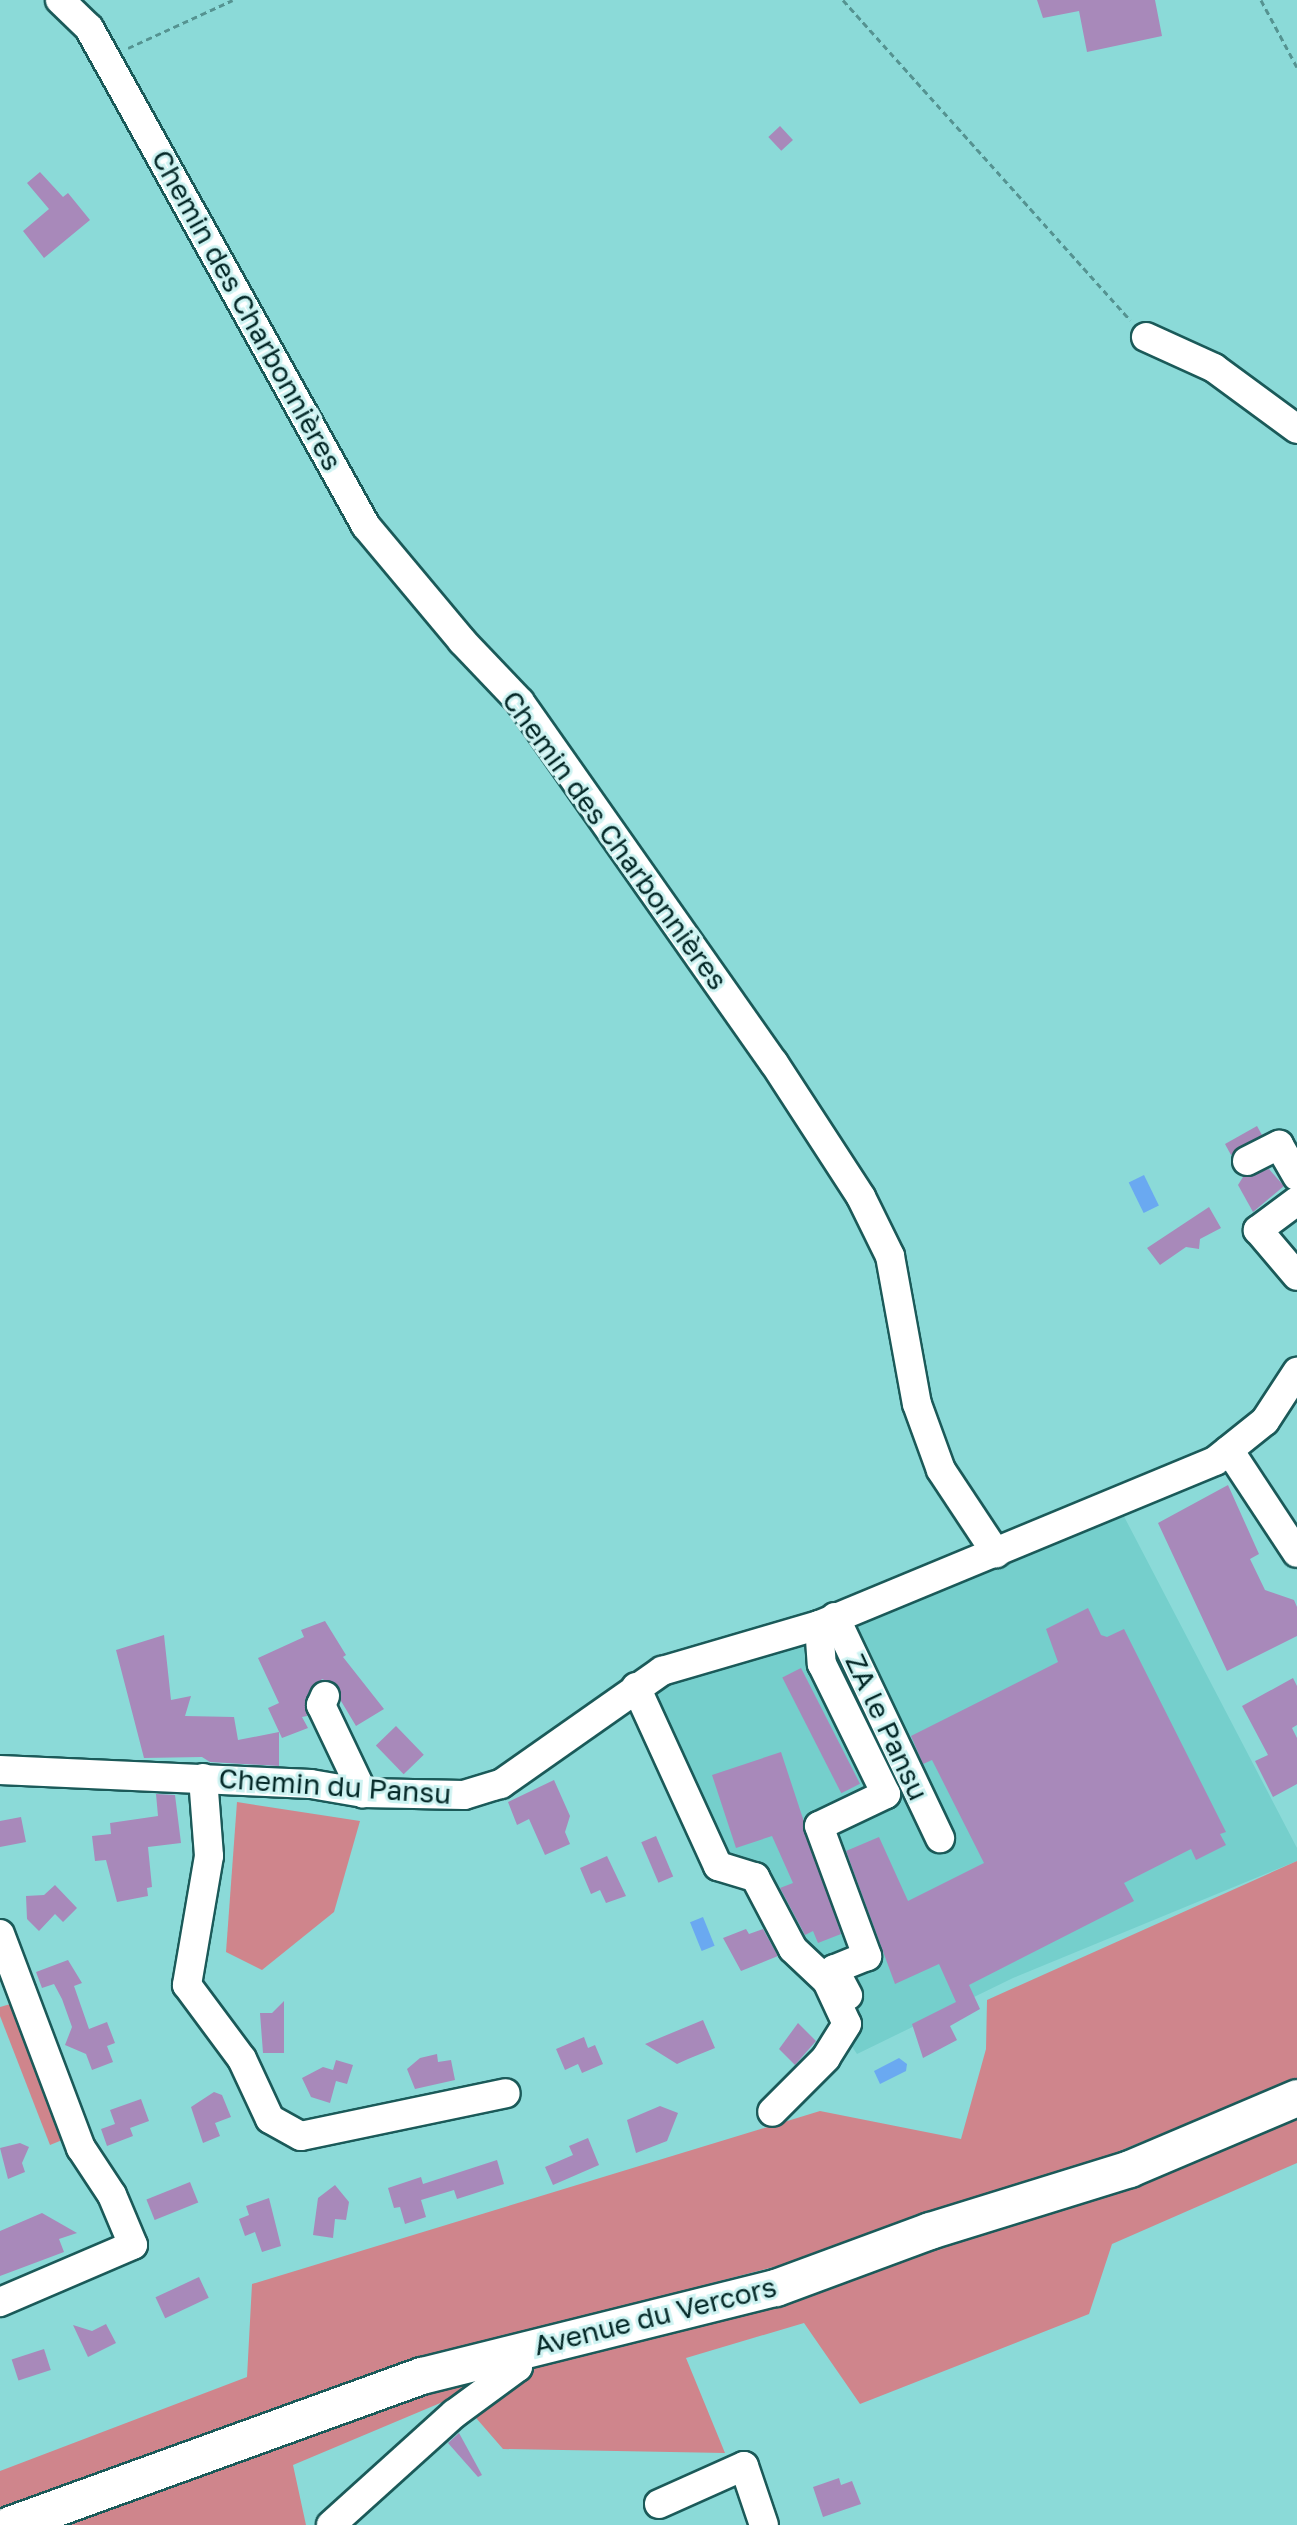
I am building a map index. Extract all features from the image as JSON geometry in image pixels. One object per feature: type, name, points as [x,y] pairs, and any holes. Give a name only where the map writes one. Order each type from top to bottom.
[{"type":"main road","name":"Avenue du Vercors","points":[[10,2525],[324,2408],[518,2350],[776,2288],[930,2231],[1130,2169],[1297,2098]]},
{"type":"street","name":"Chemin des Charbonnières","points":[[60,0],[89,28],[366,526],[462,641],[520,702],[774,1063],[861,1197],[890,1256],[917,1404],[941,1470],[996,1553]]},
{"type":"street","points":[[1146,337],[1214,368],[1297,429]]},
{"type":"street","points":[[1247,1161],[1279,1145],[1297,1176]]},
{"type":"street","points":[[1297,1201],[1258,1230],[1297,1276]]},
{"type":"street","name":"Chemin du Pansu","points":[[0,1770],[203,1778],[363,1793],[464,1795],[501,1784],[662,1671],[827,1621],[1201,1467],[1229,1450],[1265,1421],[1297,1372]]},
{"type":"street","points":[[1229,1450],[1297,1553]]},
{"type":"street","points":[[827,1621],[822,1664],[886,1794],[819,1826],[867,1956],[834,1969],[857,2011]]},
{"type":"street","name":"ZA le Pansu","points":[[827,1621],[940,1838]]},
{"type":"street","points":[[636,1687],[718,1866],[755,1877],[793,1949],[827,1981],[847,2024],[826,2058],[772,2112]]},
{"type":"street","points":[[325,1696],[321,1705],[363,1793]]},
{"type":"street","points":[[203,1778],[209,1856],[187,1985],[242,2059],[270,2119],[301,2136],[506,2093]]},
{"type":"street","points":[[0,1934],[81,2148],[112,2195],[133,2245],[0,2302]]},
{"type":"street","points":[[331,2525],[454,2414],[518,2367],[518,2350]]},
{"type":"street","points":[[659,2504],[744,2466],[764,2525]]},
{"type":"path","points":[[106,58],[233,0]]},
{"type":"path","points":[[843,0],[1146,337]]},
{"type":"path","points":[[1261,0],[1297,67]]},
{"type":"shaded area","points":[[1117,1503],[1297,1848],[1297,1861],[1013,1978],[857,2054],[725,1859],[646,1693]]},
{"type":"shaded area","points":[[237,1802],[360,1821],[334,1912],[262,1970],[226,1952]]},
{"type":"shaded area","points":[[1297,1861],[1297,2078],[1110,2155],[789,2263],[501,2338],[0,2511],[0,2471],[247,2377],[252,2284],[820,2111],[961,2139],[986,2049],[987,2000]]},
{"type":"shaded area","points":[[14,2003],[67,2138],[50,2145],[0,2016],[0,2007]]},
{"type":"shaded area","points":[[1297,2112],[1297,2163],[1112,2244],[1089,2314],[860,2404],[804,2323],[686,2358],[725,2453],[503,2449],[457,2396],[293,2465],[306,2525],[50,2525],[461,2380]]},
{"type":"water","points":[[1144,1175],[1159,1206],[1144,1213],[1129,1182]]},
{"type":"water","points":[[703,1917],[715,1946],[702,1951],[690,1922]]},
{"type":"water","points":[[899,2058],[907,2064],[906,2071],[880,2084],[874,2071]]},
{"type":"building","points":[[1037,0],[1155,0],[1162,36],[1087,52],[1079,11],[1043,18]]},
{"type":"building","points":[[780,126],[793,140],[781,151],[768,137]]},
{"type":"building","points":[[40,172],[63,197],[68,193],[90,220],[44,258],[23,231],[49,209],[27,183]]},
{"type":"building","points":[[1257,1126],[1262,1135],[1231,1155],[1225,1144]]},
{"type":"building","points":[[1269,1169],[1284,1186],[1253,1212],[1238,1185],[1243,1177]]},
{"type":"building","points":[[1209,1207],[1221,1228],[1200,1239],[1199,1249],[1186,1247],[1160,1265],[1147,1248]]},
{"type":"building","points":[[1228,1485],[1259,1554],[1250,1559],[1265,1590],[1294,1600],[1297,1607],[1297,1636],[1227,1671],[1158,1523]]},
{"type":"building","points":[[1088,1608],[1101,1635],[1107,1637],[1124,1629],[1226,1832],[1220,1834],[1226,1845],[1196,1860],[1191,1849],[1124,1883],[1134,1901],[969,1985],[980,2009],[950,2026],[957,2040],[923,2058],[912,2024],[956,2002],[939,1964],[895,1984],[846,1851],[879,1837],[908,1901],[984,1863],[932,1760],[923,1764],[911,1736],[1058,1662],[1046,1629]]},
{"type":"building","points":[[325,1621],[346,1655],[343,1657],[384,1709],[356,1726],[341,1701],[339,1687],[322,1679],[305,1699],[307,1716],[302,1717],[308,1728],[282,1738],[268,1708],[279,1703],[258,1658],[304,1637],[301,1630]]},
{"type":"building","points":[[164,1635],[171,1700],[191,1696],[185,1716],[234,1717],[238,1740],[279,1732],[279,1766],[210,1762],[202,1757],[144,1758],[116,1650]]},
{"type":"building","points":[[801,1668],[860,1784],[841,1793],[782,1678]]},
{"type":"building","points":[[1293,1678],[1297,1686],[1297,1725],[1292,1728],[1297,1738],[1297,1784],[1273,1797],[1255,1761],[1268,1755],[1242,1706]]},
{"type":"building","points":[[396,1726],[424,1755],[404,1774],[376,1745]]},
{"type":"building","points":[[781,1752],[841,1934],[818,1943],[813,1931],[805,1935],[780,1888],[793,1883],[772,1836],[736,1848],[712,1775]]},
{"type":"building","points":[[554,1780],[570,1816],[565,1832],[570,1844],[545,1855],[529,1819],[517,1825],[508,1802]]},
{"type":"building","points":[[156,1794],[175,1795],[181,1843],[148,1847],[152,1887],[147,1888],[148,1896],[117,1902],[106,1860],[95,1861],[92,1836],[111,1834],[110,1823],[158,1816]]},
{"type":"building","points":[[21,1817],[26,1842],[0,1847],[0,1821]]},
{"type":"building","points":[[656,1836],[673,1877],[658,1883],[641,1842]]},
{"type":"building","points":[[607,1856],[626,1896],[606,1903],[600,1890],[591,1894],[580,1868]]},
{"type":"building","points":[[55,1885],[77,1908],[63,1922],[55,1914],[39,1931],[27,1919],[26,1896],[44,1895]]},
{"type":"building","points":[[746,1929],[749,1934],[763,1929],[778,1956],[741,1971],[723,1938]]},
{"type":"building","points":[[68,1960],[82,1983],[74,1986],[89,2029],[107,2022],[115,2043],[107,2046],[113,2062],[92,2070],[86,2054],[65,2045],[72,2027],[62,1999],[54,1984],[42,1988],[36,1972]]},
{"type":"building","points":[[284,2001],[284,2053],[263,2053],[260,2013],[272,2013]]},
{"type":"building","points":[[703,2020],[715,2048],[677,2064],[645,2044]]},
{"type":"building","points":[[798,2023],[816,2041],[795,2065],[779,2049]]},
{"type":"building","points":[[584,2037],[588,2048],[595,2045],[603,2064],[582,2073],[578,2064],[565,2070],[556,2049]]},
{"type":"building","points":[[437,2054],[438,2062],[451,2060],[455,2080],[415,2089],[407,2069],[420,2058]]},
{"type":"building","points":[[336,2060],[353,2065],[347,2084],[336,2081],[330,2103],[311,2097],[302,2078],[323,2067],[333,2070]]},
{"type":"building","points":[[214,2092],[222,2095],[231,2117],[215,2123],[220,2136],[203,2143],[191,2107]]},
{"type":"building","points":[[141,2099],[149,2121],[130,2128],[133,2136],[107,2146],[101,2129],[115,2124],[110,2110]]},
{"type":"building","points":[[660,2106],[678,2113],[667,2141],[636,2153],[627,2120]]},
{"type":"building","points":[[588,2138],[599,2165],[553,2185],[545,2167],[573,2155],[569,2146]]},
{"type":"building","points":[[20,2143],[29,2147],[22,2163],[25,2172],[8,2179],[0,2148]]},
{"type":"building","points":[[497,2160],[504,2184],[457,2199],[454,2190],[421,2200],[426,2217],[405,2224],[400,2207],[394,2208],[388,2188],[421,2177],[423,2184]]},
{"type":"building","points":[[190,2182],[198,2202],[155,2220],[146,2200]]},
{"type":"building","points":[[335,2185],[349,2202],[346,2220],[335,2219],[333,2238],[313,2235],[318,2198]]},
{"type":"building","points":[[269,2198],[281,2246],[262,2252],[255,2232],[245,2236],[239,2219],[249,2215],[246,2206]]},
{"type":"building","points":[[42,2213],[77,2233],[59,2239],[64,2252],[0,2276],[0,2231]]},
{"type":"building","points":[[199,2277],[209,2298],[165,2318],[155,2297]]},
{"type":"building","points":[[106,2324],[116,2343],[88,2357],[73,2325],[92,2331]]},
{"type":"building","points":[[44,2349],[51,2370],[18,2380],[12,2360]]},
{"type":"building","points":[[459,2433],[482,2475],[478,2477],[448,2443]]},
{"type":"building","points":[[839,2478],[841,2485],[852,2481],[861,2504],[823,2517],[813,2487]]}]
